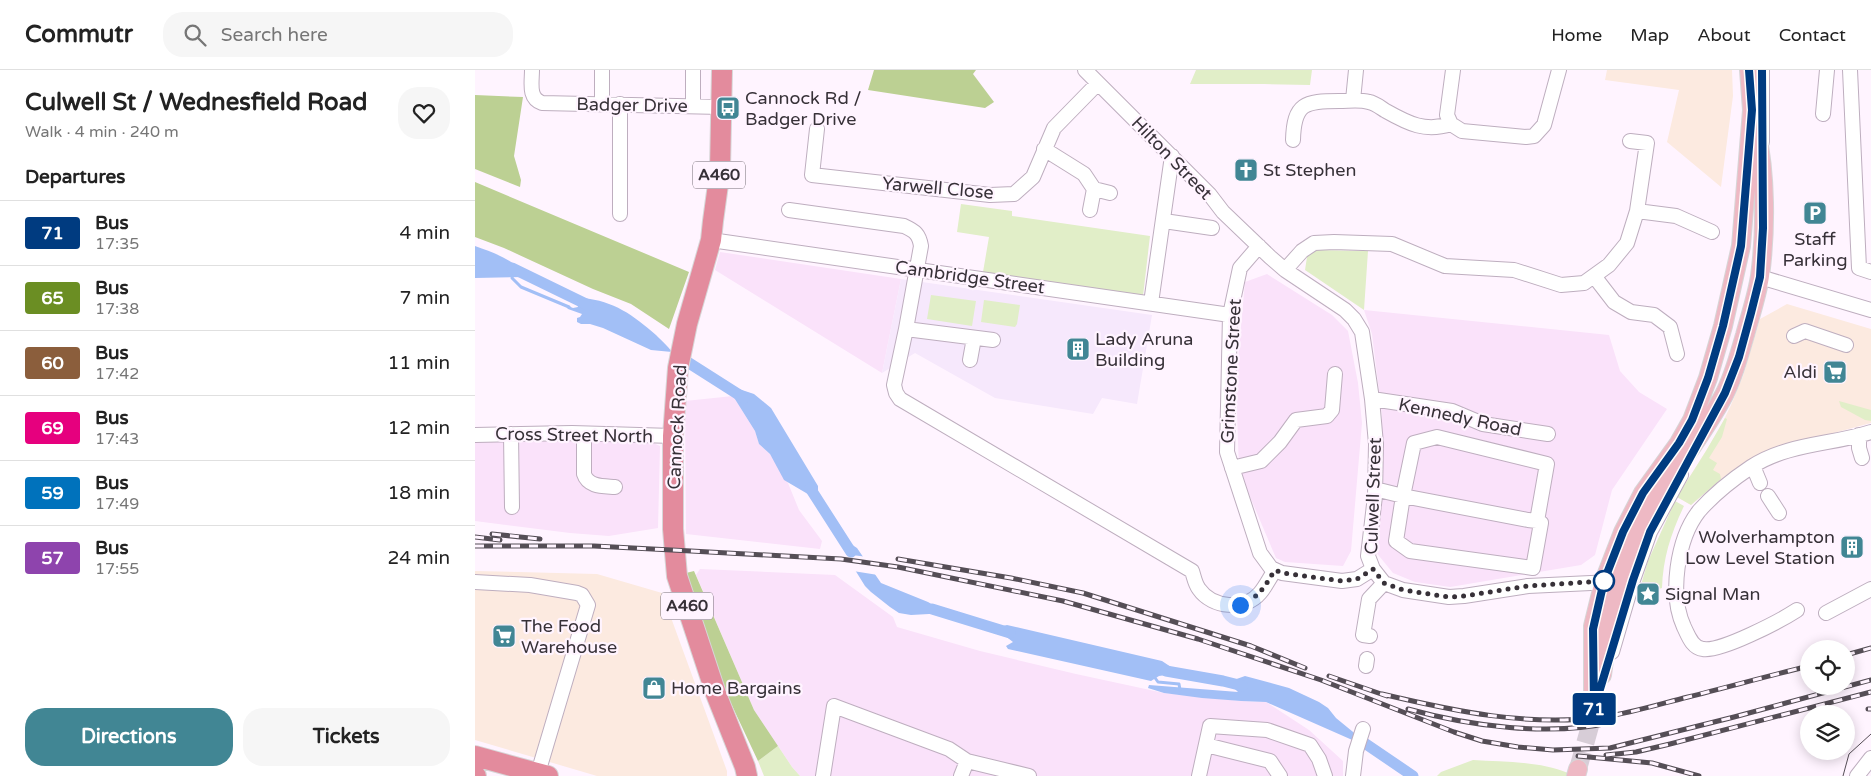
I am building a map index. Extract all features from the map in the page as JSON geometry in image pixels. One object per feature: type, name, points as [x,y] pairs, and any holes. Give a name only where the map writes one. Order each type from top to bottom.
[{"type":"highway","name":"Cannock Road","points":[[721,70],[720,170],[711,240],[687,324],[678,368],[673,436],[673,529],[677,576],[716,694],[747,773]]},
{"type":"highway","points":[[475,756],[543,775]]},
{"type":"main road","points":[[1598,691],[1593,626],[1612,582],[1623,532],[1643,493],[1679,443],[1700,421],[1754,276],[1763,228],[1762,156],[1752,110],[1749,70]]},
{"type":"main road","points":[[1700,421],[1708,378],[1723,326],[1741,246],[1752,110]]},
{"type":"main road","points":[[1741,246],[1754,276]]},
{"type":"street","name":"Badger Drive","points":[[532,70],[532,94],[534,99],[543,103],[721,107]]},
{"type":"street","points":[[602,70],[602,104]]},
{"type":"street","points":[[693,70],[693,106]]},
{"type":"street","name":"Hilton Street","points":[[1085,70],[1210,194],[1223,212],[1259,246]]},
{"type":"street","points":[[1353,100],[1356,70]]},
{"type":"street","points":[[1453,70],[1447,114],[1451,124],[1462,131],[1526,137],[1534,136],[1544,125],[1559,70]]},
{"type":"street","points":[[1762,70],[1762,156]]},
{"type":"street","points":[[1823,114],[1827,70]]},
{"type":"street","points":[[1850,70],[1859,268],[1871,272]]},
{"type":"street","name":"Yarwell Close","points":[[817,129],[812,175],[990,195],[1014,194],[1033,177],[1054,128],[1098,83]]},
{"type":"street","points":[[1293,140],[1296,116],[1306,104],[1320,101],[1353,100],[1370,102],[1415,126],[1437,128],[1451,124]]},
{"type":"street","points":[[620,104],[620,214]]},
{"type":"street","points":[[1285,270],[1302,251],[1314,243],[1392,244],[1445,266],[1514,270],[1561,285],[1584,283],[1609,265],[1627,243],[1637,211],[1647,143],[1630,141]]},
{"type":"street","points":[[1044,149],[1084,174],[1094,189],[1110,193]]},
{"type":"street","points":[[1151,303],[1172,156]]},
{"type":"street","points":[[1090,210],[1094,189]]},
{"type":"street","points":[[789,210],[905,226],[915,231],[921,246],[907,328],[894,385],[900,399],[1192,571],[1199,590],[1211,600],[1224,605],[1240,605],[1251,601],[1260,594],[1275,570],[1282,573],[1342,581],[1357,579],[1373,569]]},
{"type":"street","points":[[1637,211],[1676,216],[1712,232]]},
{"type":"street","points":[[1164,221],[1212,228]]},
{"type":"street","name":"Cambridge Street","points":[[711,240],[1231,315]]},
{"type":"street","name":"Culwell Street","points":[[1259,246],[1285,270],[1345,310],[1362,332],[1373,399],[1377,444],[1375,489],[1368,556],[1373,569],[1384,583]]},
{"type":"street","name":"Grimstone Street","points":[[1259,246],[1240,268],[1231,315],[1227,452],[1260,553],[1267,564],[1275,570]]},
{"type":"street","points":[[1594,276],[1614,302],[1631,312],[1654,315],[1670,327],[1677,354]]},
{"type":"street","points":[[1754,276],[1871,310]]},
{"type":"street","points":[[907,328],[993,340]]},
{"type":"street","points":[[1794,336],[1805,331],[1846,345]]},
{"type":"street","points":[[970,360],[974,338]]},
{"type":"street","points":[[1232,468],[1261,461],[1280,442],[1296,420],[1327,416],[1332,410],[1335,374]]},
{"type":"street","name":"Kennedy Road","points":[[1373,399],[1452,411],[1483,424],[1548,434]]},
{"type":"street","points":[[1598,691],[1650,532],[1700,421]]},
{"type":"street","name":"Cross Street North","points":[[475,434],[572,433],[673,436]]},
{"type":"street","points":[[511,434],[512,508]]},
{"type":"street","points":[[583,434],[584,474],[586,479],[596,485],[615,487]]},
{"type":"street","points":[[1862,458],[1859,448],[1865,434]]},
{"type":"street","points":[[1797,610],[1769,627],[1717,647],[1700,649],[1691,641],[1678,610],[1677,568],[1689,528],[1698,512],[1714,496],[1753,466],[1769,457],[1791,449],[1865,434]]},
{"type":"street","points":[[1375,489],[1403,496],[1527,520],[1537,520],[1541,523],[1533,568],[1410,551],[1396,541],[1403,496],[1414,444],[1437,437],[1547,464],[1537,520]]},
{"type":"street","points":[[1753,466],[1760,483]]},
{"type":"street","points":[[1768,496],[1779,513]]},
{"type":"street","points":[[475,582],[531,585],[577,593],[582,596],[588,605],[543,775]]},
{"type":"street","points":[[1370,636],[1363,635],[1369,599],[1384,583],[1403,590],[1449,597],[1528,586],[1612,582]]},
{"type":"street","points":[[1826,613],[1871,589]]},
{"type":"street","points":[[823,776],[834,706],[949,749],[967,761],[1029,776]]},
{"type":"street","points":[[1199,776],[1210,726],[1267,730],[1310,745],[1319,759],[1325,776]]},
{"type":"street","points":[[1353,776],[1363,729]]},
{"type":"street","points":[[1206,745],[1270,761],[1280,776]]},
{"type":"street","points":[[1857,776],[1871,758]]},
{"type":"street","points":[[961,776],[967,761]]},
{"type":"shaded area","points":[[1607,70],[1732,70],[1733,96],[1721,187],[1667,142],[1679,90],[1605,80]]},
{"type":"shaded area","points":[[720,252],[901,279],[882,373],[715,270]]},
{"type":"shaded area","points":[[1267,274],[1332,315],[1348,331],[1358,383],[1362,423],[1351,551],[1343,566],[1285,562],[1276,558],[1239,471],[1236,381],[1245,282]]},
{"type":"shaded area","points":[[901,279],[1152,315],[1137,404],[1102,398],[1093,414],[995,398],[915,353],[882,373]]},
{"type":"shaded area","points":[[1787,304],[1871,329],[1871,423],[1793,444],[1762,455],[1725,476],[1691,505],[1677,497],[1719,430],[1731,405],[1743,376],[1760,319]]},
{"type":"shaded area","points":[[1364,310],[1609,335],[1620,371],[1639,392],[1667,409],[1612,490],[1595,555],[1581,565],[1450,587],[1415,582],[1393,573],[1375,551],[1383,479],[1382,415],[1372,334]]},
{"type":"shaded area","points":[[733,396],[755,431],[759,444],[770,454],[788,483],[799,510],[822,541],[820,549],[686,534],[685,401]]},
{"type":"shaded area","points":[[592,440],[653,443],[660,446],[658,528],[609,536],[475,521],[475,441]]},
{"type":"shaded area","points":[[700,569],[835,575],[893,617],[897,627],[980,651],[1164,693],[1266,702],[1309,730],[1343,761],[1343,776],[800,776],[754,710],[696,575]]},
{"type":"shaded area","points":[[475,571],[597,574],[662,593],[727,771],[727,776],[597,776],[475,740]]},
{"type":"green space","points":[[874,70],[976,70],[973,74],[994,102],[985,108],[868,90]]},
{"type":"green space","points":[[1196,70],[1312,70],[1310,85],[1190,84]]},
{"type":"green space","points":[[475,95],[523,97],[514,156],[521,180],[520,187],[475,169]]},
{"type":"green space","points":[[475,182],[689,272],[669,329],[631,304],[475,237]]},
{"type":"green space","points":[[961,204],[1012,211],[1012,216],[1150,236],[1143,296],[983,272],[989,237],[957,232]]},
{"type":"green space","points":[[1316,250],[1368,251],[1364,310],[1305,270],[1307,257]]},
{"type":"green space","points":[[931,295],[976,301],[972,326],[927,319]]},
{"type":"green space","points":[[984,300],[1020,305],[1015,327],[981,322]]},
{"type":"green space","points":[[1839,401],[1871,410],[1871,421],[1865,420],[1841,407]]},
{"type":"green space","points":[[1725,418],[1727,419],[1722,437],[1709,458],[1717,463],[1713,470],[1720,474],[1721,479],[1691,505],[1677,497]]},
{"type":"green space","points":[[1675,501],[1684,506],[1669,546],[1664,566],[1662,588],[1638,595],[1648,561]]},
{"type":"green space","points":[[694,571],[754,710],[778,746],[758,761],[727,695],[686,573]]},
{"type":"green space","points":[[778,746],[800,776],[764,776],[758,761]]},
{"type":"green space","points":[[1473,760],[1533,764],[1568,773],[1566,776],[1437,776],[1441,772]]},
{"type":"water","points":[[475,246],[509,260],[526,274],[526,277],[475,278]]},
{"type":"water","points":[[583,298],[604,302],[623,310],[648,328],[672,352],[651,350],[603,328],[577,322],[577,318],[582,314],[568,309],[564,304],[573,308],[578,307],[576,299]]},
{"type":"water","points":[[739,389],[754,394],[771,408],[818,486],[818,500],[784,480],[770,454],[759,444],[755,431],[733,396],[732,390]]},
{"type":"water","points":[[843,539],[857,548],[881,583],[928,602],[947,613],[911,615],[899,613],[890,607],[865,586],[847,557]]},
{"type":"water","points":[[1007,625],[1162,661],[1180,673],[1159,676],[1151,681],[1008,649],[1006,646],[1013,642],[995,628]]},
{"type":"water","points":[[1245,676],[1289,688],[1319,702],[1375,750],[1266,702],[1202,698],[1164,693],[1148,688],[1149,685],[1238,692],[1228,682]]},
{"type":"pier","points":[[844,554],[868,557],[878,575],[853,571]]},
{"type":"waterway","points":[[512,268],[588,305]]},
{"type":"waterway","points":[[513,274],[512,278],[521,287],[569,307]]},
{"type":"waterway","points":[[678,356],[744,398]]},
{"type":"waterway","points":[[810,488],[851,552]]},
{"type":"waterway","points":[[932,609],[1010,633]]},
{"type":"waterway","points":[[1166,671],[1243,686]]},
{"type":"waterway","points":[[1153,675],[1158,682],[1179,684],[1180,690]]},
{"type":"waterway","points":[[1363,742],[1413,776]]},
{"type":"tunnel","points":[[1578,769],[1599,694]]},
{"type":"tram line","points":[[1843,776],[1849,754],[1871,734]]},
{"type":"railway","points":[[492,534],[540,539]]},
{"type":"railway","points":[[475,537],[500,540]]},
{"type":"railway","points":[[475,546],[594,546],[841,559],[898,567],[1063,601],[1198,639],[1321,680],[1454,732],[1482,741],[1518,747],[1553,750],[1610,748],[1871,680]]},
{"type":"railway","points":[[898,559],[1011,578],[1083,593],[1251,646],[1305,668]]},
{"type":"railway","points":[[1855,652],[1871,648]]},
{"type":"railway","points":[[1382,694],[1491,716],[1519,719],[1575,720],[1635,711],[1800,668]]},
{"type":"railway","points":[[1329,676],[1387,696]]},
{"type":"railway","points":[[1606,755],[1636,752],[1670,744],[1871,692]]},
{"type":"railway","points":[[1408,709],[1483,725],[1510,728],[1563,729],[1613,722]]},
{"type":"railway","points":[[1578,756],[1652,763],[1699,776]]},
{"type":"bus line","name":"71","points":[[1749,70],[1752,110],[1741,246],[1723,326],[1708,378],[1692,420],[1679,443],[1643,493],[1623,532],[1604,581],[1593,626],[1594,709],[1633,580],[1650,532],[1725,393],[1739,357],[1751,313],[1760,277],[1763,228],[1762,70]]},
{"type":"place","name":"Cannock Rd / Badger Drive","points":[[728,108]]},
{"type":"place","name":"St Stephen","points":[[1246,170]]},
{"type":"place","name":"Staff Parking","points":[[1815,213]]},
{"type":"place","name":"Lady Aruna Building","points":[[1078,349]]},
{"type":"place","name":"Aldi","points":[[1835,372]]},
{"type":"place","name":"Wolverhampton Low Level Station","points":[[1852,547]]},
{"type":"place","name":"Signal Man","points":[[1648,594]]},
{"type":"place","name":"The Food Warehouse","points":[[504,636]]},
{"type":"place","name":"Home Bargains","points":[[654,688]]},
{"type":"route","points":[[1240,605],[1251,601],[1260,594],[1275,570],[1282,573],[1342,581],[1357,579],[1373,569],[1384,583],[1392,586],[1403,590],[1449,597],[1528,586],[1604,581]]}]
